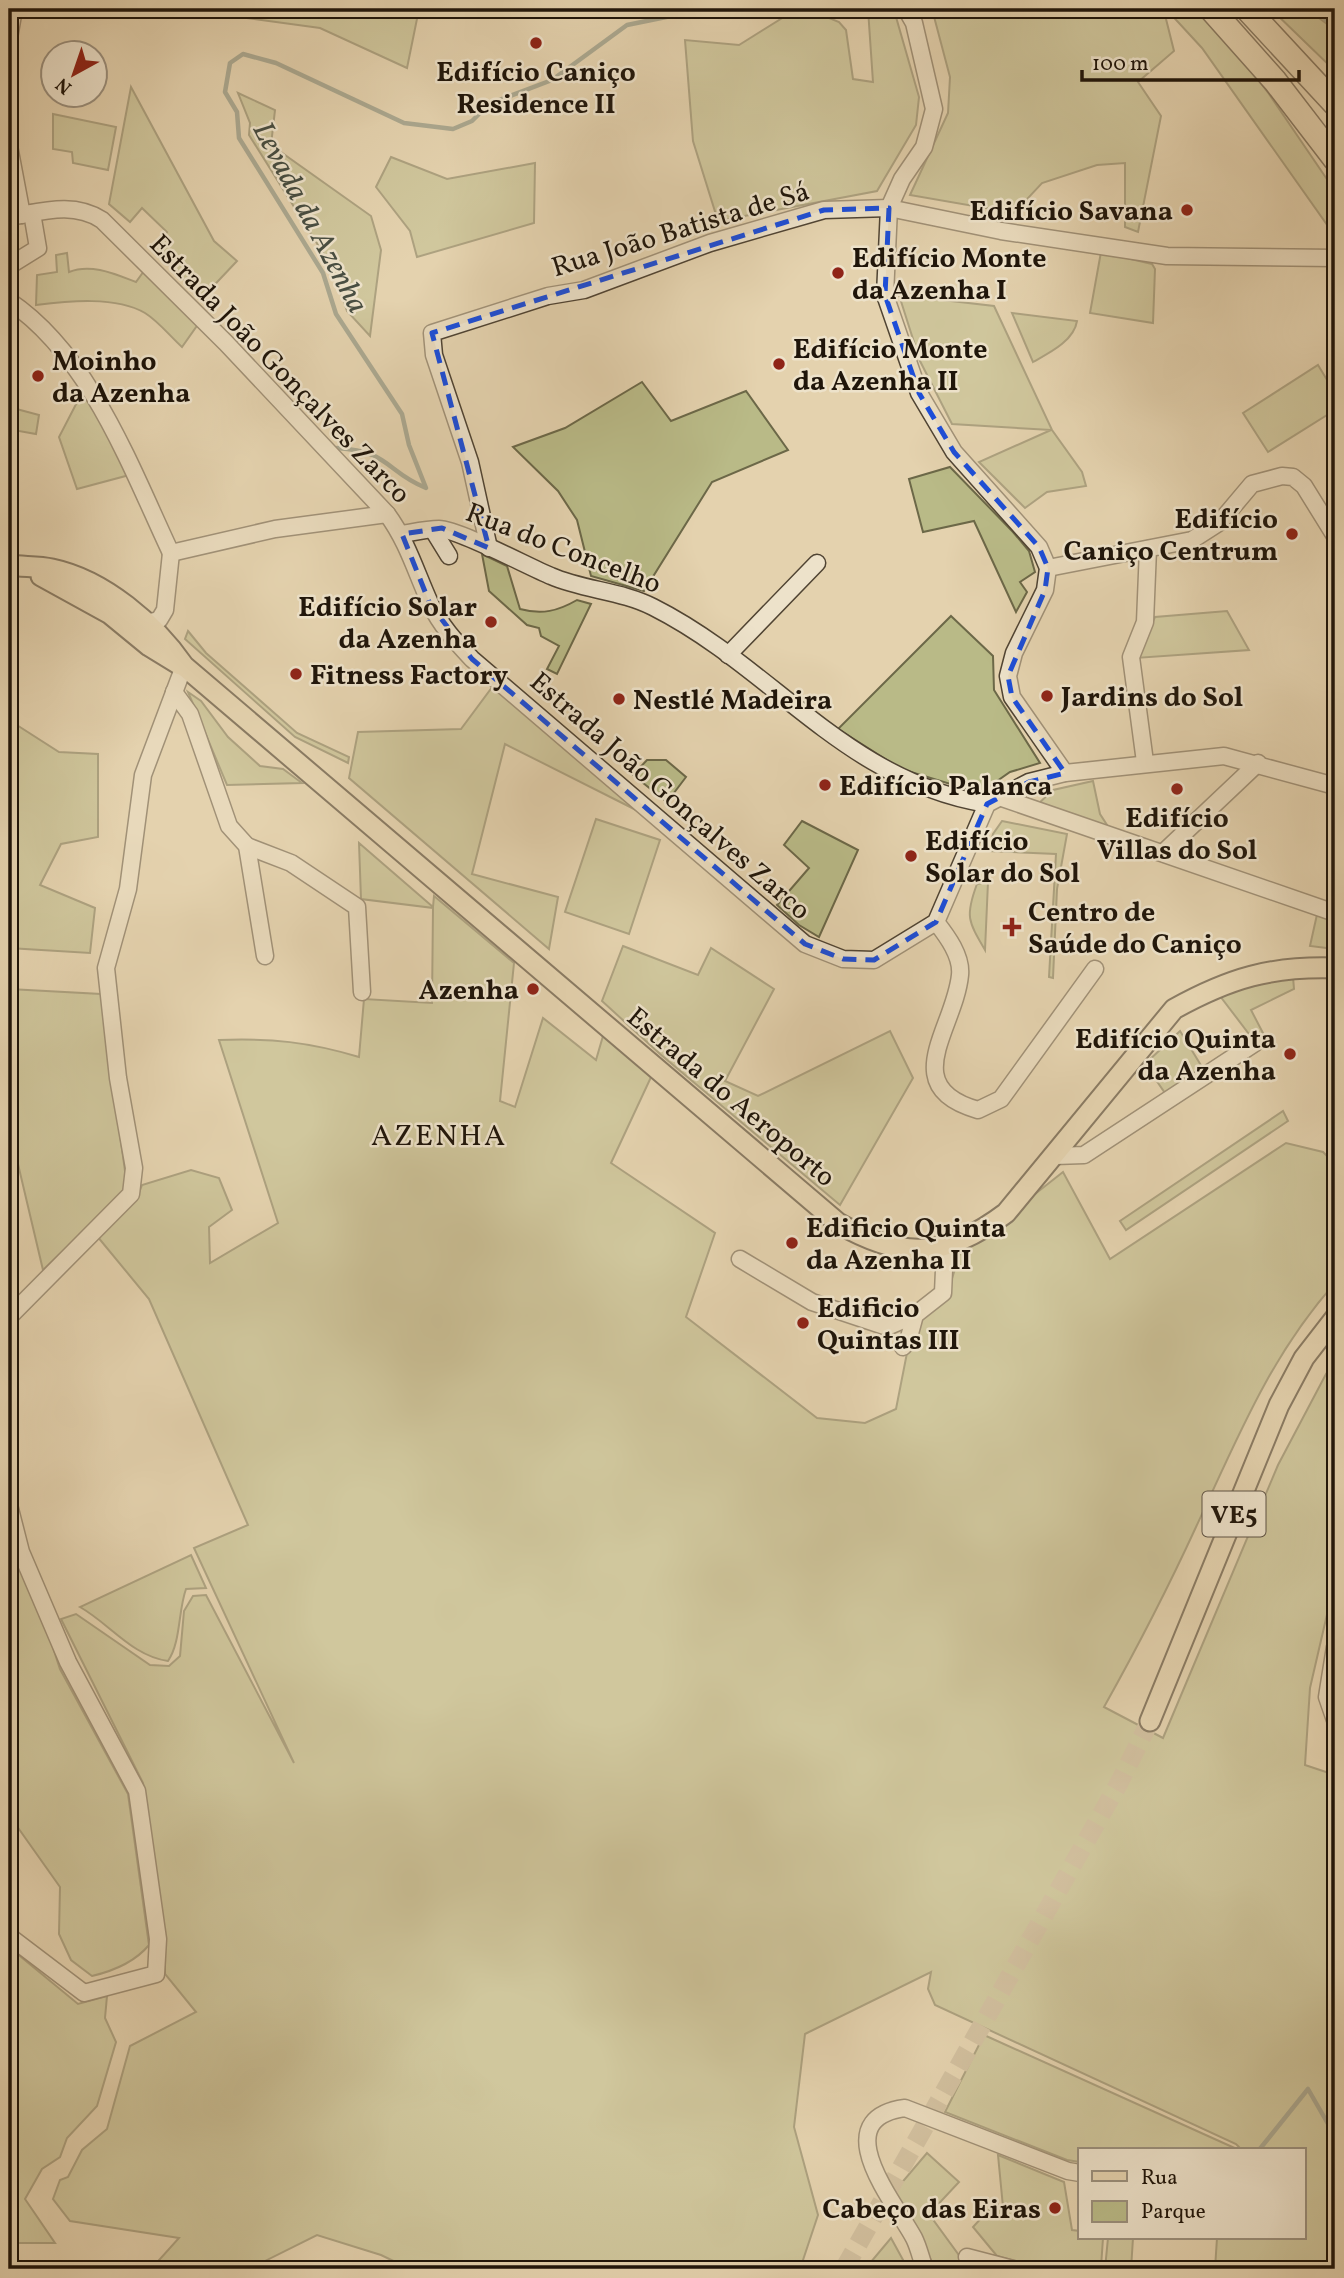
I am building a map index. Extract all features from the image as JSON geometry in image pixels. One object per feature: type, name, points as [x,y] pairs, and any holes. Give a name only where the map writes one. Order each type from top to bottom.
[{"type":"highway","points":[[1211,9],[1275,81],[1335,159]]},
{"type":"highway","points":[[1247,9],[1335,104]]},
{"type":"main road","name":"Estrada do Aeroporto","points":[[15,566],[51,569],[82,579],[145,623],[168,643],[184,666],[838,1223],[858,1235],[893,1245],[945,1247],[983,1230],[1006,1213],[1174,1009],[1213,988],[1254,973],[1295,967],[1335,968]]},
{"type":"main road","name":"Estrada do Aeroporto","points":[[15,566],[77,593],[110,614],[167,659],[184,666]]},
{"type":"main road","name":"VE5","points":[[1150,1721],[1279,1405],[1304,1358],[1335,1318]]},
{"type":"street","points":[[9,38],[13,9]]},
{"type":"street","points":[[906,9],[914,23],[934,109],[924,146],[902,179],[889,208],[885,295],[919,393],[954,452],[1039,547],[1048,568],[1045,590],[1014,653],[1008,676],[1012,697],[1065,772]]},
{"type":"street","points":[[9,146],[21,215],[38,248],[9,266]]},
{"type":"street","name":"Estrada João Gonçalves Zarco","points":[[21,215],[68,208],[92,214],[102,220],[226,343],[387,514],[402,534],[430,604],[447,632],[472,659],[805,944],[843,959],[874,960],[936,922]]},
{"type":"street","name":"Rua João Batista de Sá","points":[[489,548],[470,463],[434,355],[432,333],[548,296],[584,290],[710,243],[824,210],[889,208],[1001,231],[1167,256],[1335,258]]},
{"type":"street","points":[[9,301],[37,323],[95,397],[171,554],[164,610],[159,620],[145,623]]},
{"type":"street","points":[[1048,568],[1192,540],[1220,522],[1252,484],[1282,476],[1293,477],[1304,486],[1335,536]]},
{"type":"street","points":[[171,554],[275,529],[387,514]]},
{"type":"street","name":"Rua do Concelho","points":[[402,534],[442,528],[554,578],[651,606],[729,654],[831,735],[886,771],[937,794],[993,801],[1164,852],[1335,914]]},
{"type":"street","points":[[433,530],[449,556]]},
{"type":"street","points":[[1145,762],[1131,657],[1145,622],[1148,549]]},
{"type":"street","points":[[729,654],[817,563]]},
{"type":"street","points":[[9,1317],[131,1194],[134,1168],[118,1078],[106,968],[128,889],[143,775],[184,666]]},
{"type":"street","points":[[174,692],[190,714],[229,827],[247,846],[290,863],[356,907],[362,992]]},
{"type":"street","points":[[1095,969],[1001,1099],[978,1110],[954,1104],[937,1083],[934,1062],[961,974],[952,943],[936,922],[993,801],[1029,782],[1065,772],[1224,756],[1258,763],[1335,786]]},
{"type":"street","points":[[1164,852],[1258,763]]},
{"type":"street","points":[[247,846],[265,956]]},
{"type":"street","points":[[1055,1156],[1084,1155],[1255,1043]]},
{"type":"street","points":[[740,1259],[812,1302],[891,1326],[915,1315],[943,1293],[945,1247]]},
{"type":"street","points":[[903,1347],[908,1340],[915,1315]]},
{"type":"street","points":[[9,1936],[84,1993],[156,1974],[158,1939],[137,1791],[68,1662],[21,1552],[10,1512]]},
{"type":"street","points":[[1335,1647],[1327,1696],[1335,1720]]},
{"type":"street","points":[[925,2269],[914,2239],[873,2173],[869,2133],[877,2117],[888,2110],[905,2108],[1068,2172],[1078,2173]]},
{"type":"street","points":[[967,2257],[1013,2269]]},
{"type":"highlighted area","points":[[889,208],[885,295],[919,393],[954,452],[1039,547],[1048,568],[1045,590],[1008,676],[1012,697],[1065,773],[1029,782],[987,804],[936,922],[874,960],[843,959],[805,944],[667,827],[472,659],[430,604],[402,534],[442,528],[489,548],[432,333],[824,210]]},
{"type":"green space","points":[[180,9],[419,9],[407,68],[320,28]]},
{"type":"green space","points":[[868,9],[891,9],[896,17],[919,97],[916,125],[877,191],[718,221],[693,141],[685,40],[739,45],[792,12],[812,11],[839,22],[846,30],[853,79],[873,82]]},
{"type":"green space","points":[[932,9],[1158,9],[1166,19],[1174,51],[1138,82],[1161,116],[1138,232],[1125,227],[1125,163],[1097,165],[1042,183],[1014,213],[910,195],[948,113],[950,77]]},
{"type":"green space","points":[[1166,9],[1196,9],[1234,48],[1269,94],[1335,191],[1335,236],[1202,48]]},
{"type":"green space","points":[[1271,9],[1307,9],[1335,30],[1335,71]]},
{"type":"green space","points":[[131,87],[214,241],[237,261],[202,298],[154,250],[167,232],[142,208],[130,222],[109,204]]},
{"type":"green space","points":[[238,93],[275,110],[271,145],[371,216],[381,250],[370,336],[347,311],[333,269],[249,135],[250,123]]},
{"type":"green space","points":[[53,114],[116,127],[108,170],[73,163],[72,152],[53,149]]},
{"type":"green space","points":[[391,157],[447,179],[535,163],[534,223],[417,257],[410,231],[376,187]]},
{"type":"green space","points":[[1101,252],[1152,264],[1155,269],[1153,323],[1090,313]]},
{"type":"green space","points":[[67,253],[69,272],[94,269],[136,282],[149,264],[201,320],[182,347],[145,313],[120,304],[92,301],[36,305],[37,275],[57,272],[56,255]]},
{"type":"green space","points":[[899,295],[994,306],[1052,430],[1082,472],[1086,486],[1047,492],[1025,508],[979,462],[1051,430],[952,424],[920,361]]},
{"type":"green space","points":[[1012,313],[1077,321],[1066,340],[1033,362]]},
{"type":"green space","points":[[1318,365],[1335,393],[1335,410],[1268,452],[1243,413]]},
{"type":"green space","points":[[642,382],[671,421],[746,391],[788,450],[712,482],[644,591],[591,576],[577,520],[558,491],[513,447],[565,428]]},
{"type":"green space","points":[[86,385],[133,474],[77,489],[59,437]]},
{"type":"green space","points":[[9,407],[39,415],[36,434],[13,430]]},
{"type":"green space","points":[[950,467],[1029,551],[1035,572],[1020,582],[1027,592],[1016,612],[974,521],[923,532],[909,479]]},
{"type":"green space","points":[[482,554],[507,566],[520,609],[550,611],[577,600],[591,604],[557,674],[547,669],[559,646],[541,636],[539,628],[527,625],[489,591]]},
{"type":"green space","points":[[1227,611],[1249,650],[1136,658],[1155,617]]},
{"type":"green space","points":[[951,616],[993,656],[994,690],[1040,763],[1010,772],[980,793],[901,769],[838,729]]},
{"type":"green space","points":[[188,631],[206,653],[297,733],[349,757],[348,763],[295,737],[185,639]]},
{"type":"green space","points":[[493,686],[642,813],[505,744],[472,874],[558,897],[549,949],[349,778],[358,732],[461,729]]},
{"type":"green space","points":[[188,692],[201,701],[228,737],[260,766],[283,769],[302,783],[227,785]]},
{"type":"green space","points":[[9,720],[59,752],[98,754],[98,837],[61,844],[40,885],[95,908],[90,953],[9,948]]},
{"type":"green space","points":[[647,760],[666,760],[686,777],[667,802],[633,775]]},
{"type":"green space","points":[[1093,781],[1100,814],[1109,828],[1037,805],[1053,790]]},
{"type":"green space","points":[[596,819],[660,840],[629,934],[565,912]]},
{"type":"green space","points":[[802,821],[858,850],[819,937],[799,925],[777,905],[809,868],[784,845]]},
{"type":"green space","points":[[1002,821],[1067,834],[1057,889],[1053,978],[1049,977],[1056,854],[989,851],[993,834]]},
{"type":"green space","points":[[359,843],[433,907],[434,896],[514,963],[500,1101],[515,1107],[543,1018],[596,1060],[603,1036],[652,1075],[611,1163],[715,1233],[686,1317],[817,1418],[865,1423],[896,1409],[915,1312],[950,1285],[960,1253],[1063,1172],[1110,1259],[1286,1143],[1323,1152],[1335,1164],[1335,1283],[1292,1340],[1256,1399],[1163,1595],[1104,1707],[1163,1738],[1278,1465],[1335,1361],[1335,1580],[1310,1688],[1305,1765],[1335,1775],[1335,2269],[1215,2269],[1217,2240],[1306,2240],[1306,2148],[1240,2148],[935,2005],[928,1989],[931,1972],[805,2034],[794,2127],[818,2215],[800,2269],[410,2269],[381,2255],[317,2235],[249,2269],[151,2269],[179,2238],[70,2221],[53,2199],[60,2180],[68,2177],[82,2150],[107,2129],[130,2046],[196,2012],[165,1974],[165,1939],[143,1783],[61,1619],[76,1614],[150,1665],[169,1666],[180,1656],[184,1611],[193,1596],[206,1595],[294,1763],[194,1548],[248,1525],[149,1299],[97,1236],[137,1198],[142,1185],[191,1170],[219,1178],[232,1210],[209,1227],[210,1263],[278,1223],[219,1040],[290,1042],[359,1057],[364,999],[432,1003],[433,908],[361,899]]},
{"type":"green space","points":[[988,882],[985,950],[972,925],[970,911],[977,884]]},
{"type":"green space","points":[[1318,910],[1335,915],[1335,949],[1310,946]]},
{"type":"green space","points":[[623,946],[698,975],[711,948],[774,989],[725,1081],[758,1096],[890,1031],[913,1078],[840,1205],[660,1054],[602,1001]]},
{"type":"green space","points":[[1293,977],[1294,989],[1251,1010],[1263,1033],[1252,1038],[1220,996],[1263,981]]},
{"type":"green space","points":[[9,989],[101,994],[125,1171],[126,1191],[43,1270],[9,1126]]},
{"type":"green space","points":[[1180,1031],[1202,1067],[1165,1093],[1145,1064]]},
{"type":"green space","points":[[1283,1111],[1288,1121],[1126,1230],[1120,1221]]},
{"type":"green space","points":[[9,1513],[60,1669],[128,1794],[149,1945],[123,1965],[92,1976],[71,1960],[59,1934],[60,1887],[9,1815]]},
{"type":"green space","points":[[191,1555],[206,1588],[186,1589],[175,1645],[168,1661],[143,1653],[80,1607]]},
{"type":"green space","points":[[9,1947],[78,2004],[107,1996],[105,2018],[116,2042],[97,2106],[67,2138],[60,2157],[42,2169],[25,2199],[55,2243],[9,2243]]},
{"type":"green space","points":[[984,2035],[1235,2148],[1078,2148],[1078,2162],[1067,2160],[945,2112]]},
{"type":"green space","points":[[927,2153],[959,2182],[929,2214],[969,2269],[936,2269],[893,2193]]},
{"type":"green space","points":[[998,2155],[1064,2182],[1072,2230],[1078,2231],[1078,2240],[1103,2240],[1101,2267],[1078,2265],[1076,2269],[1045,2269],[997,2256],[973,2227],[995,2203],[1003,2207]]},
{"type":"green space","points":[[891,2238],[908,2269],[865,2269]]},
{"type":"green space","points":[[1108,2240],[1133,2240],[1131,2269],[1105,2269]]},
{"type":"waterway","name":"Levada da Azenha","points":[[337,448],[368,453],[426,488],[409,445],[402,414],[336,314],[323,273],[239,138],[237,112],[225,92],[230,63],[243,54],[276,63],[404,123],[453,129],[472,121],[489,104],[552,80],[627,25],[676,15],[687,9]]},
{"type":"waterway","points":[[1313,9],[1335,27]]},
{"type":"waterway","points":[[1261,2148],[1308,2089],[1335,2136]]},
{"type":"tunnel","points":[[844,2269],[1119,1783],[1150,1721]]},
{"type":"place","name":"Edifício Caniço Residence II","points":[[536,43]]},
{"type":"place","name":"Edifício Savana","points":[[1187,210]]},
{"type":"place","name":"Edifício Monte da Azenha I","points":[[838,273]]},
{"type":"place","name":"Edifício Monte da Azenha II","points":[[779,364]]},
{"type":"place","name":"Moinho da Azenha","points":[[38,376]]},
{"type":"place","name":"Edifício Caniço Centrum","points":[[1292,534]]},
{"type":"place","name":"Edifício Solar da Azenha","points":[[491,622]]},
{"type":"place","name":"Fitness Factory","points":[[296,674]]},
{"type":"place","name":"Jardins do Sol","points":[[1047,696]]},
{"type":"place","name":"Nestlé Madeira","points":[[619,699]]},
{"type":"place","name":"Edifício Palanca","points":[[825,785]]},
{"type":"place","name":"Edifício Villas do Sol","points":[[1177,789]]},
{"type":"place","name":"Edifício Solar do Sol","points":[[911,856]]},
{"type":"place","name":"Centro de Saúde do Caniço","points":[[1012,927]]},
{"type":"place","name":"Azenha","points":[[533,989]]},
{"type":"place","name":"Edifício Quinta da Azenha","points":[[1290,1054]]},
{"type":"place","name":"Edificio Quinta da Azenha II","points":[[792,1243]]},
{"type":"place","name":"Edificio Quintas III","points":[[803,1323]]},
{"type":"place","name":"Cabeço das Eiras","points":[[1055,2208]]},
{"type":"district","name":"AZENHA","points":[[439,1135]]}]
